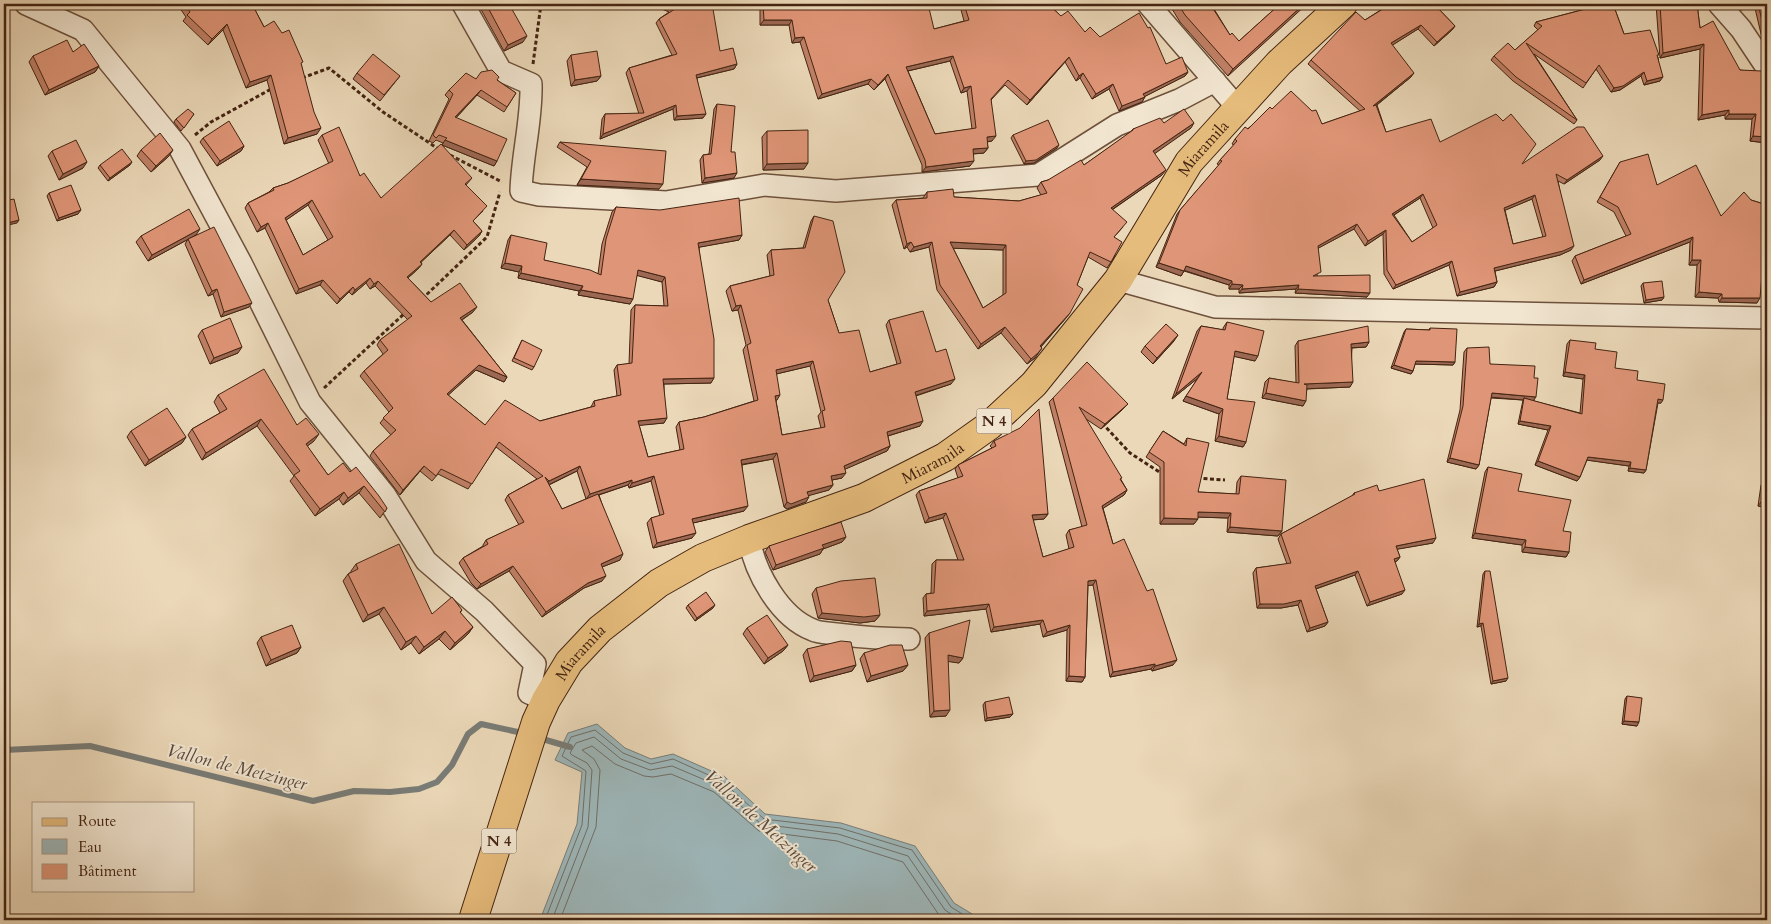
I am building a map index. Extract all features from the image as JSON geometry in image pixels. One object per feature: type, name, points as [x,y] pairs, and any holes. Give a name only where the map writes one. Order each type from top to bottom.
[{"type":"main road","name":"Miaramila","points":[[545,704],[569,662],[600,629],[629,604],[659,583],[703,558],[749,539],[864,498],[945,456],[990,425],[1034,384],[1118,280],[1189,162],[1279,63],[1343,4]]},
{"type":"main road","name":"N 4","points":[[473,920],[545,704]]},
{"type":"street","points":[[26,4],[82,30],[180,149],[242,263],[310,402],[386,495],[426,561],[484,611],[535,664],[529,693],[545,704]]},
{"type":"street","points":[[463,4],[501,71],[531,84],[532,104],[522,166],[512,186],[538,195],[666,202],[764,186],[836,191],[1038,174],[1117,125],[1178,100],[1215,81]]},
{"type":"street","points":[[1148,4],[1237,108]]},
{"type":"street","points":[[1719,4],[1741,29],[1767,68]]},
{"type":"street","points":[[1118,280],[1215,307],[1767,318]]},
{"type":"street","points":[[749,539],[752,558],[764,584],[793,618],[813,630],[871,638],[909,639]]},
{"type":"path","points":[[531,84],[541,4]]},
{"type":"path","points":[[301,78],[330,68],[383,112],[428,144],[512,186],[487,237],[444,280],[416,304]]},
{"type":"path","points":[[180,149],[211,122],[263,91],[282,85]]},
{"type":"path","points":[[310,402],[409,310]]},
{"type":"path","points":[[1101,421],[1130,453],[1162,475],[1171,476]]},
{"type":"path","points":[[1189,477],[1225,480]]},
{"type":"water","points":[[597,724],[625,748],[651,759],[673,754],[725,777],[765,814],[841,823],[915,846],[954,903],[982,920],[540,920],[577,824],[582,772],[555,760],[568,733]]},
{"type":"building","points":[[185,4],[252,4],[264,27],[274,21],[282,33],[289,30],[303,62],[301,63],[314,112],[321,128],[288,138],[271,75],[250,82],[227,24],[212,39],[187,15],[190,12]]},
{"type":"building","points":[[486,4],[509,4],[527,36],[508,45]]},
{"type":"building","points":[[663,4],[688,4],[687,7],[713,9],[720,51],[733,48],[737,64],[696,75],[706,114],[677,116],[676,105],[603,134],[605,114],[644,113],[629,68],[677,54],[659,19],[675,9]]},
{"type":"building","points":[[928,4],[934,29],[969,20],[964,4],[1048,4],[1061,16],[1068,11],[1085,32],[1090,27],[1100,37],[1139,13],[1148,28],[1150,27],[1166,64],[1182,57],[1188,72],[1143,94],[1145,97],[1122,106],[1113,84],[1096,94],[1083,73],[1079,76],[1069,57],[1030,100],[1008,80],[991,99],[996,136],[987,137],[988,148],[973,149],[974,161],[926,167],[925,160],[888,74],[878,85],[871,79],[822,94],[804,37],[795,38],[792,20],[764,20],[763,5]],"holes":[[[953,56],[964,88],[971,86],[976,128],[935,134],[906,67]]]},
{"type":"building","points":[[1178,4],[1210,4],[1230,35],[1232,33],[1239,41],[1280,4],[1304,4],[1233,69],[1185,15]]},
{"type":"building","points":[[1391,4],[1434,4],[1455,26],[1437,42],[1421,25],[1391,43],[1414,73],[1373,106],[1376,105],[1386,132],[1431,119],[1440,142],[1496,114],[1503,121],[1511,114],[1536,144],[1522,164],[1577,127],[1584,127],[1603,156],[1567,180],[1556,174],[1574,246],[1563,251],[1494,268],[1497,282],[1460,292],[1452,261],[1396,285],[1387,270],[1386,230],[1368,241],[1357,224],[1318,246],[1321,272],[1313,276],[1370,275],[1370,293],[1298,289],[1299,285],[1242,289],[1243,285],[1232,284],[1232,281],[1186,266],[1184,271],[1159,263],[1180,210],[1222,161],[1220,160],[1237,141],[1235,139],[1245,127],[1248,129],[1270,107],[1272,109],[1291,91],[1312,111],[1316,110],[1322,124],[1365,109],[1311,60],[1356,12],[1365,20]],"holes":[[[1423,194],[1437,225],[1412,242],[1392,214]],[[1535,195],[1546,236],[1513,244],[1504,208]]]},
{"type":"building","points":[[1596,4],[1613,4],[1624,34],[1650,30],[1659,55],[1657,55],[1663,77],[1647,81],[1644,72],[1623,86],[1614,88],[1599,65],[1586,83],[1526,43],[1577,120],[1516,77],[1494,56],[1508,43],[1515,50],[1542,26],[1536,22],[1597,6]]},
{"type":"building","points":[[1660,4],[1697,4],[1700,28],[1713,21],[1740,70],[1762,71],[1767,74],[1767,137],[1753,136],[1756,114],[1729,114],[1729,110],[1702,115],[1704,44],[1663,53]]},
{"type":"building","points":[[1758,4],[1767,4],[1767,36],[1765,33]]},
{"type":"building","points":[[67,40],[73,52],[84,44],[99,66],[49,90],[33,56]]},
{"type":"building","points":[[597,51],[601,76],[575,80],[571,55]]},
{"type":"building","points":[[373,54],[400,76],[384,95],[357,73]]},
{"type":"building","points":[[492,70],[499,77],[497,80],[516,93],[507,107],[481,90],[455,117],[507,139],[497,161],[445,140],[447,138],[439,135],[436,138],[433,135],[453,94],[449,90],[466,73],[476,79],[481,72]]},
{"type":"building","points":[[717,104],[735,106],[731,152],[735,152],[737,173],[705,178],[703,155],[711,154]]},
{"type":"building","points":[[188,109],[194,114],[184,128],[176,119]]},
{"type":"building","points":[[1184,109],[1194,123],[1153,151],[1166,170],[1111,208],[1127,222],[1114,237],[1122,242],[1111,262],[1090,252],[1077,285],[1083,289],[1070,313],[1040,346],[1042,348],[1038,353],[1031,359],[1005,327],[981,344],[940,285],[932,242],[914,247],[911,242],[907,244],[896,200],[927,198],[927,192],[953,189],[954,197],[1019,201],[1047,193],[1041,182],[1048,180],[1081,160],[1084,165],[1133,129],[1160,118],[1164,123]],"holes":[[[950,242],[1006,245],[1006,293],[983,308]]]},
{"type":"building","points":[[1048,120],[1059,145],[1036,160],[1026,161],[1013,135]]},
{"type":"building","points":[[229,121],[244,146],[220,161],[203,138]]},
{"type":"building","points":[[339,127],[360,176],[364,173],[381,198],[441,144],[472,178],[465,184],[487,206],[473,221],[482,231],[467,245],[454,230],[407,277],[431,302],[460,283],[477,307],[460,318],[507,377],[479,365],[447,394],[485,425],[505,400],[540,421],[595,406],[594,401],[621,395],[617,365],[632,363],[635,305],[668,306],[665,277],[638,270],[633,299],[581,290],[583,286],[521,273],[522,266],[505,263],[511,235],[547,243],[544,260],[590,270],[601,275],[606,239],[616,207],[660,210],[739,198],[742,235],[698,243],[714,339],[714,378],[663,379],[667,418],[638,421],[648,457],[684,449],[679,422],[704,417],[758,400],[747,345],[751,343],[741,305],[736,306],[730,286],[774,275],[771,250],[805,248],[814,216],[833,221],[845,272],[828,300],[839,333],[859,330],[870,372],[901,363],[889,320],[923,311],[936,352],[946,349],[955,379],[915,392],[923,421],[887,432],[890,446],[844,466],[846,473],[831,476],[833,485],[807,492],[809,497],[791,504],[787,502],[777,453],[741,460],[748,506],[692,519],[696,533],[657,543],[651,518],[664,514],[654,476],[632,483],[632,480],[590,494],[580,466],[549,481],[545,477],[562,509],[598,494],[623,554],[601,564],[606,576],[588,583],[546,612],[513,566],[481,584],[475,578],[463,558],[488,544],[486,540],[524,522],[508,495],[543,476],[499,442],[472,484],[441,469],[436,476],[424,466],[403,490],[373,451],[396,430],[383,418],[393,408],[364,371],[388,350],[380,340],[412,316],[378,281],[374,284],[370,278],[355,290],[353,287],[340,299],[323,280],[299,289],[268,223],[261,227],[248,203],[274,190],[273,188],[288,183],[333,161],[322,135]],"holes":[[[312,200],[333,237],[303,255],[285,218]],[[813,361],[825,410],[822,411],[825,427],[782,435],[775,396],[780,395],[776,370]]]},
{"type":"building","points":[[808,130],[808,163],[767,164],[767,131]]},
{"type":"building","points":[[160,133],[173,150],[156,166],[141,150]]},
{"type":"building","points":[[76,140],[87,162],[63,174],[52,151]]},
{"type":"building","points":[[560,142],[666,151],[663,184],[581,179],[591,161]]},
{"type":"building","points":[[122,149],[132,162],[110,178],[100,165]]},
{"type":"building","points":[[1648,154],[1657,185],[1696,165],[1721,216],[1744,192],[1751,200],[1767,205],[1767,239],[1765,239],[1760,298],[1722,298],[1722,294],[1699,292],[1701,260],[1692,260],[1693,237],[1584,280],[1575,256],[1631,234],[1618,207],[1600,197],[1620,162]]},
{"type":"building","points":[[71,185],[81,210],[59,218],[49,193]]},
{"type":"building","points":[[14,199],[19,220],[4,224],[4,201]]},
{"type":"building","points":[[189,209],[200,229],[152,255],[141,236]]},
{"type":"building","points":[[214,227],[252,303],[224,312],[217,289],[212,291],[188,239]]},
{"type":"building","points":[[1662,281],[1664,297],[1646,300],[1643,283]]},
{"type":"building","points":[[230,318],[242,347],[214,358],[202,330]]},
{"type":"building","points":[[1227,322],[1264,331],[1258,356],[1235,351],[1227,399],[1255,402],[1246,442],[1219,436],[1223,409],[1186,396],[1202,372],[1176,394],[1201,326],[1225,330]]},
{"type":"building","points":[[1166,324],[1178,335],[1157,358],[1145,346]]},
{"type":"building","points":[[1368,326],[1369,342],[1351,344],[1353,382],[1304,384],[1307,385],[1306,401],[1266,393],[1269,378],[1299,383],[1298,341]]},
{"type":"building","points":[[1430,328],[1457,329],[1455,362],[1416,361],[1413,371],[1394,365],[1406,329],[1430,330]]},
{"type":"building","points":[[1766,333],[1767,373],[1765,373]]},
{"type":"building","points":[[522,340],[542,350],[534,367],[514,358]]},
{"type":"building","points":[[1570,340],[1596,343],[1595,349],[1617,352],[1615,368],[1638,371],[1637,380],[1665,384],[1663,400],[1658,399],[1646,470],[1630,468],[1631,462],[1588,457],[1580,477],[1538,461],[1551,426],[1520,421],[1524,398],[1582,414],[1585,375],[1565,372]]},
{"type":"building","points":[[1489,347],[1490,364],[1535,366],[1534,378],[1538,378],[1536,397],[1492,393],[1479,465],[1450,458],[1463,406],[1467,348]]},
{"type":"building","points":[[1087,362],[1128,404],[1105,424],[1079,407],[1122,478],[1120,479],[1127,490],[1102,506],[1113,544],[1124,539],[1147,591],[1153,589],[1177,660],[1155,666],[1155,664],[1113,672],[1096,580],[1088,581],[1085,677],[1069,676],[1070,625],[1047,632],[1043,620],[994,627],[989,604],[927,611],[926,594],[934,593],[936,560],[964,560],[946,513],[929,518],[919,491],[963,476],[958,465],[996,446],[994,441],[1020,428],[1039,409],[1048,514],[1032,515],[1043,557],[1074,547],[1069,530],[1087,525],[1053,398]]},
{"type":"building","points":[[264,369],[297,425],[306,418],[319,434],[306,444],[328,475],[343,463],[350,472],[356,467],[387,508],[385,512],[364,486],[348,498],[344,492],[320,509],[294,475],[300,471],[261,419],[206,453],[192,429],[227,409],[218,395]]},
{"type":"building","points":[[167,408],[186,437],[149,460],[131,431]]},
{"type":"building","points":[[1163,431],[1186,446],[1187,438],[1209,443],[1198,492],[1239,494],[1241,476],[1286,480],[1282,531],[1230,527],[1231,513],[1198,512],[1198,519],[1164,518],[1164,462],[1149,452]]},
{"type":"building","points":[[1488,467],[1522,474],[1518,491],[1571,500],[1563,531],[1571,532],[1569,552],[1525,547],[1526,540],[1475,533]]},
{"type":"building","points":[[1767,477],[1767,499],[1764,498]]},
{"type":"building","points":[[1424,479],[1436,538],[1396,546],[1400,557],[1394,559],[1405,590],[1370,602],[1358,571],[1315,586],[1328,622],[1310,628],[1301,600],[1284,604],[1260,604],[1256,568],[1291,563],[1281,534],[1354,493],[1377,485],[1379,491]]},
{"type":"building","points":[[841,522],[846,537],[822,545],[824,548],[776,565],[769,546]]},
{"type":"building","points":[[399,544],[432,614],[452,597],[462,610],[460,612],[473,627],[455,643],[445,631],[424,647],[416,636],[406,642],[384,607],[368,615],[348,574],[358,569],[356,564]]},
{"type":"building","points":[[1485,571],[1490,571],[1508,678],[1493,681],[1483,623],[1479,624]]},
{"type":"building","points":[[875,578],[880,615],[864,617],[822,613],[816,588],[841,581]]},
{"type":"building","points":[[706,592],[715,605],[697,618],[688,605]]},
{"type":"building","points":[[767,615],[788,645],[768,658],[747,628]]},
{"type":"building","points":[[970,620],[963,658],[948,655],[950,710],[934,711],[929,633]]},
{"type":"building","points":[[292,625],[301,647],[271,660],[261,637]]},
{"type":"building","points":[[841,641],[851,642],[856,665],[814,676],[807,649]]},
{"type":"building","points":[[890,645],[902,645],[908,665],[871,676],[864,653]]},
{"type":"building","points":[[1627,696],[1642,698],[1639,722],[1624,721]]},
{"type":"building","points":[[1009,697],[1013,714],[987,718],[985,702]]},
{"type":"waterway","name":"Vallon de Metzinger","points":[[4,750],[90,746],[313,801],[354,791],[390,792],[419,789],[437,782],[452,765],[468,734],[481,724],[527,734]]},
{"type":"waterway","name":"Vallon de Metzinger","points":[[539,738],[570,747]]}]
